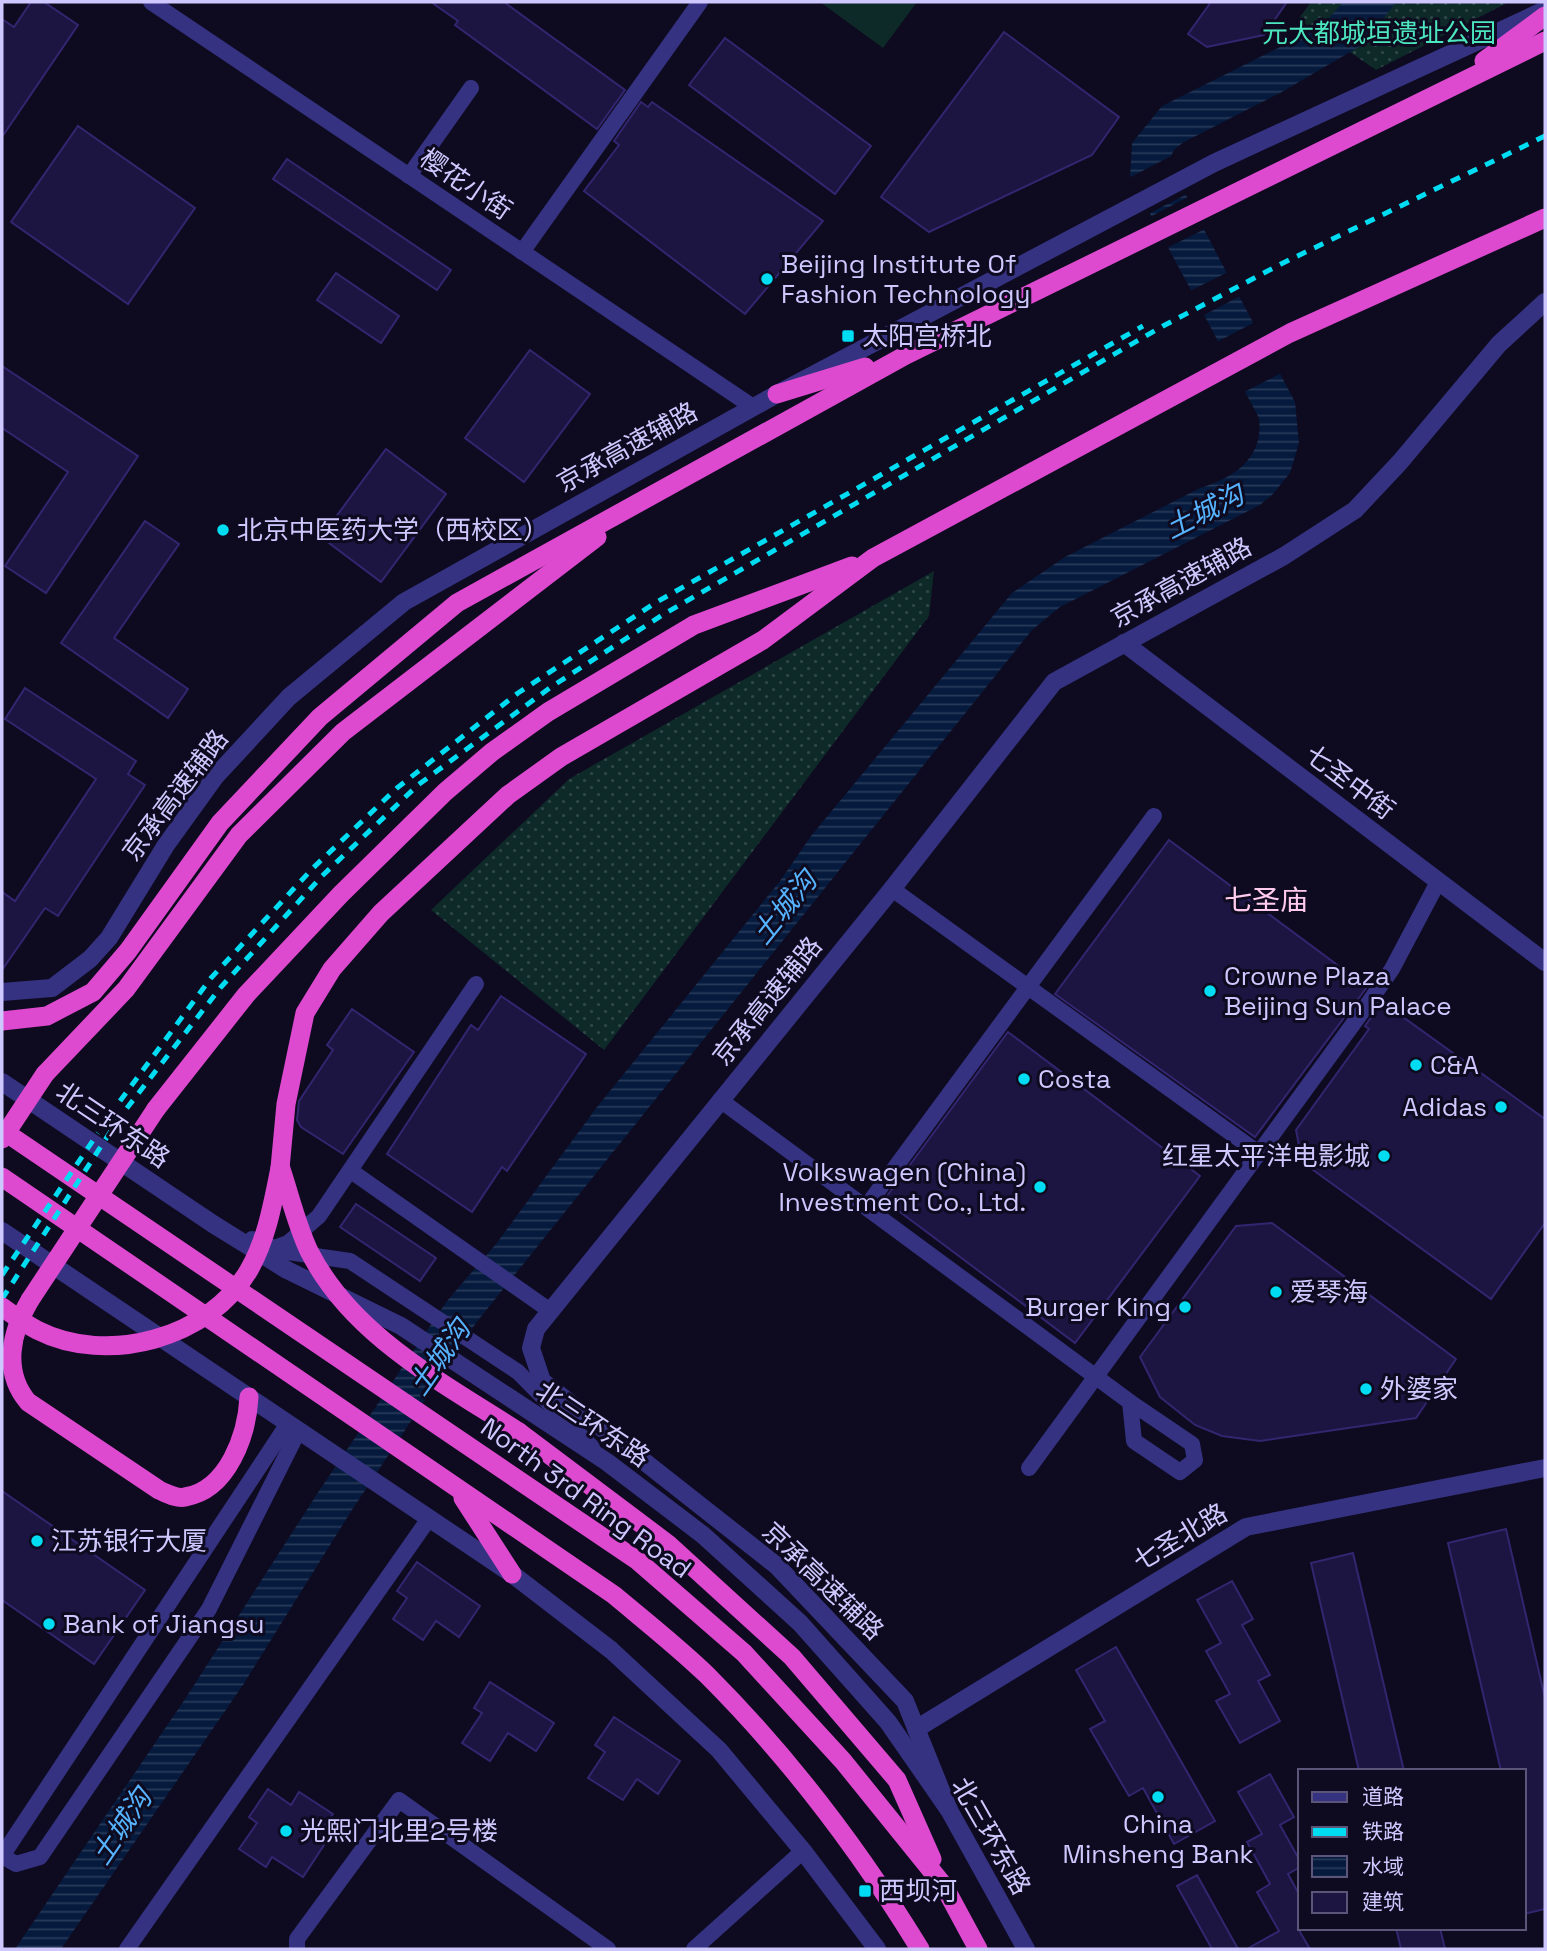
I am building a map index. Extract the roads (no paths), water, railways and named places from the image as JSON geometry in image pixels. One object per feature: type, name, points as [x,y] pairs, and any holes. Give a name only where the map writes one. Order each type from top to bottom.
[{"type":"highway","points":[[1447,89],[1545,13]]},
{"type":"highway","points":[[2,1021],[47,1016],[93,992],[128,951],[220,823],[320,717],[457,603],[906,355],[1545,41]]},
{"type":"highway","points":[[2,1307],[39,1331],[93,1346],[138,1345],[177,1331],[214,1311],[248,1271],[267,1226],[280,1168],[286,1104],[305,1013],[332,969],[381,913],[508,795],[561,758],[763,640],[873,558],[1290,333],[1545,218]]},
{"type":"highway","points":[[777,394],[906,355]]},
{"type":"highway","points":[[2,1139],[45,1074],[126,989],[239,835],[343,732],[662,488]]},
{"type":"highway","points":[[248,1397],[247,1423],[228,1466],[205,1491],[182,1498],[159,1490],[28,1402],[16,1387],[12,1370],[12,1345],[17,1322],[156,1109],[246,995],[341,894],[445,792],[492,752],[548,712],[694,625],[873,558]]},
{"type":"highway","name":"North 3rd Ring Road","points":[[2,1130],[638,1561],[744,1653],[843,1760],[944,1886],[978,1949]]},
{"type":"highway","points":[[280,1168],[309,1250],[332,1289],[382,1342],[519,1432],[668,1544],[792,1657],[897,1780],[944,1886]]},
{"type":"highway","points":[[2,1177],[614,1595],[706,1674],[792,1769],[880,1884],[920,1949]]},
{"type":"highway","points":[[459,1491],[512,1574]]},
{"type":"street","name":"樱花小街","points":[[151,2],[753,407]]},
{"type":"street","points":[[522,252],[700,2]]},
{"type":"street","name":"京承高速辅路","points":[[2,992],[52,988],[90,959],[108,938],[166,845],[215,778],[289,697],[404,602],[753,407],[1214,163],[1545,13]]},
{"type":"street","points":[[409,176],[471,88]]},
{"type":"street","name":"京承高速辅路","points":[[949,1810],[905,1701],[778,1566],[542,1381],[531,1348],[536,1329],[892,889],[1054,682],[1284,556],[1354,510],[1400,462],[1499,344],[1545,302]]},
{"type":"street","name":"七圣中街","points":[[1124,643],[1545,962]]},
{"type":"street","points":[[866,1207],[1154,816]]},
{"type":"street","points":[[1028,1468],[1094,1375],[1260,1154],[1392,969],[1438,882]]},
{"type":"street","points":[[892,889],[1260,1154]]},
{"type":"street","points":[[274,1248],[288,1243],[319,1216],[476,984]]},
{"type":"street","name":"北三环东路","points":[[2,1082],[287,1270],[401,1326],[607,1462],[703,1535],[800,1623],[888,1722],[949,1810],[1026,1949]]},
{"type":"street","points":[[720,1100],[1130,1402],[1192,1444],[1195,1460],[1180,1472],[1134,1441],[1130,1402]]},
{"type":"street","points":[[351,1171],[549,1310]]},
{"type":"street","points":[[214,1224],[274,1248],[350,1261],[518,1371],[607,1462]]},
{"type":"street","points":[[2,1231],[411,1509],[512,1574],[611,1650],[719,1750],[803,1851],[877,1949]]},
{"type":"street","points":[[293,1428],[209,1609],[40,1857],[16,1864],[2,1856],[293,1428]]},
{"type":"street","name":"七圣北路","points":[[916,1729],[1246,1527],[1545,1468]]},
{"type":"street","points":[[127,1949],[428,1520]]},
{"type":"street","points":[[298,1949],[297,1939],[399,1800],[608,1949]]},
{"type":"street","points":[[694,1949],[803,1851]]},
{"type":"water","name":"土城沟","points":[[1343,2],[1396,2],[1364,44],[1280,93],[1186,141],[1175,149],[1171,158],[1171,167],[1295,402],[1299,443],[1290,473],[1260,505],[1060,607],[1032,630],[476,1323],[350,1513],[243,1685],[61,1949],[15,1949],[185,1699],[317,1494],[447,1301],[496,1244],[597,1107],[780,881],[811,836],[1012,593],[1065,557],[1235,472],[1251,455],[1257,444],[1259,418],[1130,176],[1132,143],[1162,106],[1294,40],[1329,18]]},
{"type":"railway","points":[[2,1299],[120,1117],[221,987],[322,876],[418,785],[551,687],[664,614],[1163,326],[1281,264],[1545,136]]},
{"type":"railway","points":[[120,1101],[211,978],[313,868],[397,788],[518,693],[655,603],[1143,326]]},
{"type":"railway","points":[[2,1275],[98,1133]]},
{"type":"place","name":"Beijing Institute Of Fashion Technology","points":[[767,279]]},
{"type":"place","name":"太阳宫桥北","points":[[848,336]]},
{"type":"place","name":"北京中医药大学（西校区）","points":[[223,530]]},
{"type":"place","name":"Crowne Plaza Beijing Sun Palace","points":[[1210,991]]},
{"type":"place","name":"C&A","points":[[1416,1065]]},
{"type":"place","name":"Costa","points":[[1024,1079]]},
{"type":"place","name":"Adidas","points":[[1501,1107]]},
{"type":"place","name":"红星太平洋电影城","points":[[1384,1156]]},
{"type":"place","name":"Volkswagen (China) Investment Co., Ltd.","points":[[1040,1187]]},
{"type":"place","name":"爱琴海","points":[[1276,1292]]},
{"type":"place","name":"Burger King","points":[[1185,1307]]},
{"type":"place","name":"外婆家","points":[[1366,1389]]},
{"type":"place","name":"江苏银行大厦","points":[[37,1541]]},
{"type":"place","name":"Bank of Jiangsu","points":[[49,1624]]},
{"type":"place","name":"China Minsheng Bank","points":[[1158,1797]]},
{"type":"place","name":"光熙门北里2号楼","points":[[286,1831]]},
{"type":"place","name":"西坝河","points":[[865,1891]]},
{"type":"district","name":"七圣庙","points":[[1266,900]]},
{"type":"park label","name":"元大都城垣遗址公园","points":[[1379,33]]}]
